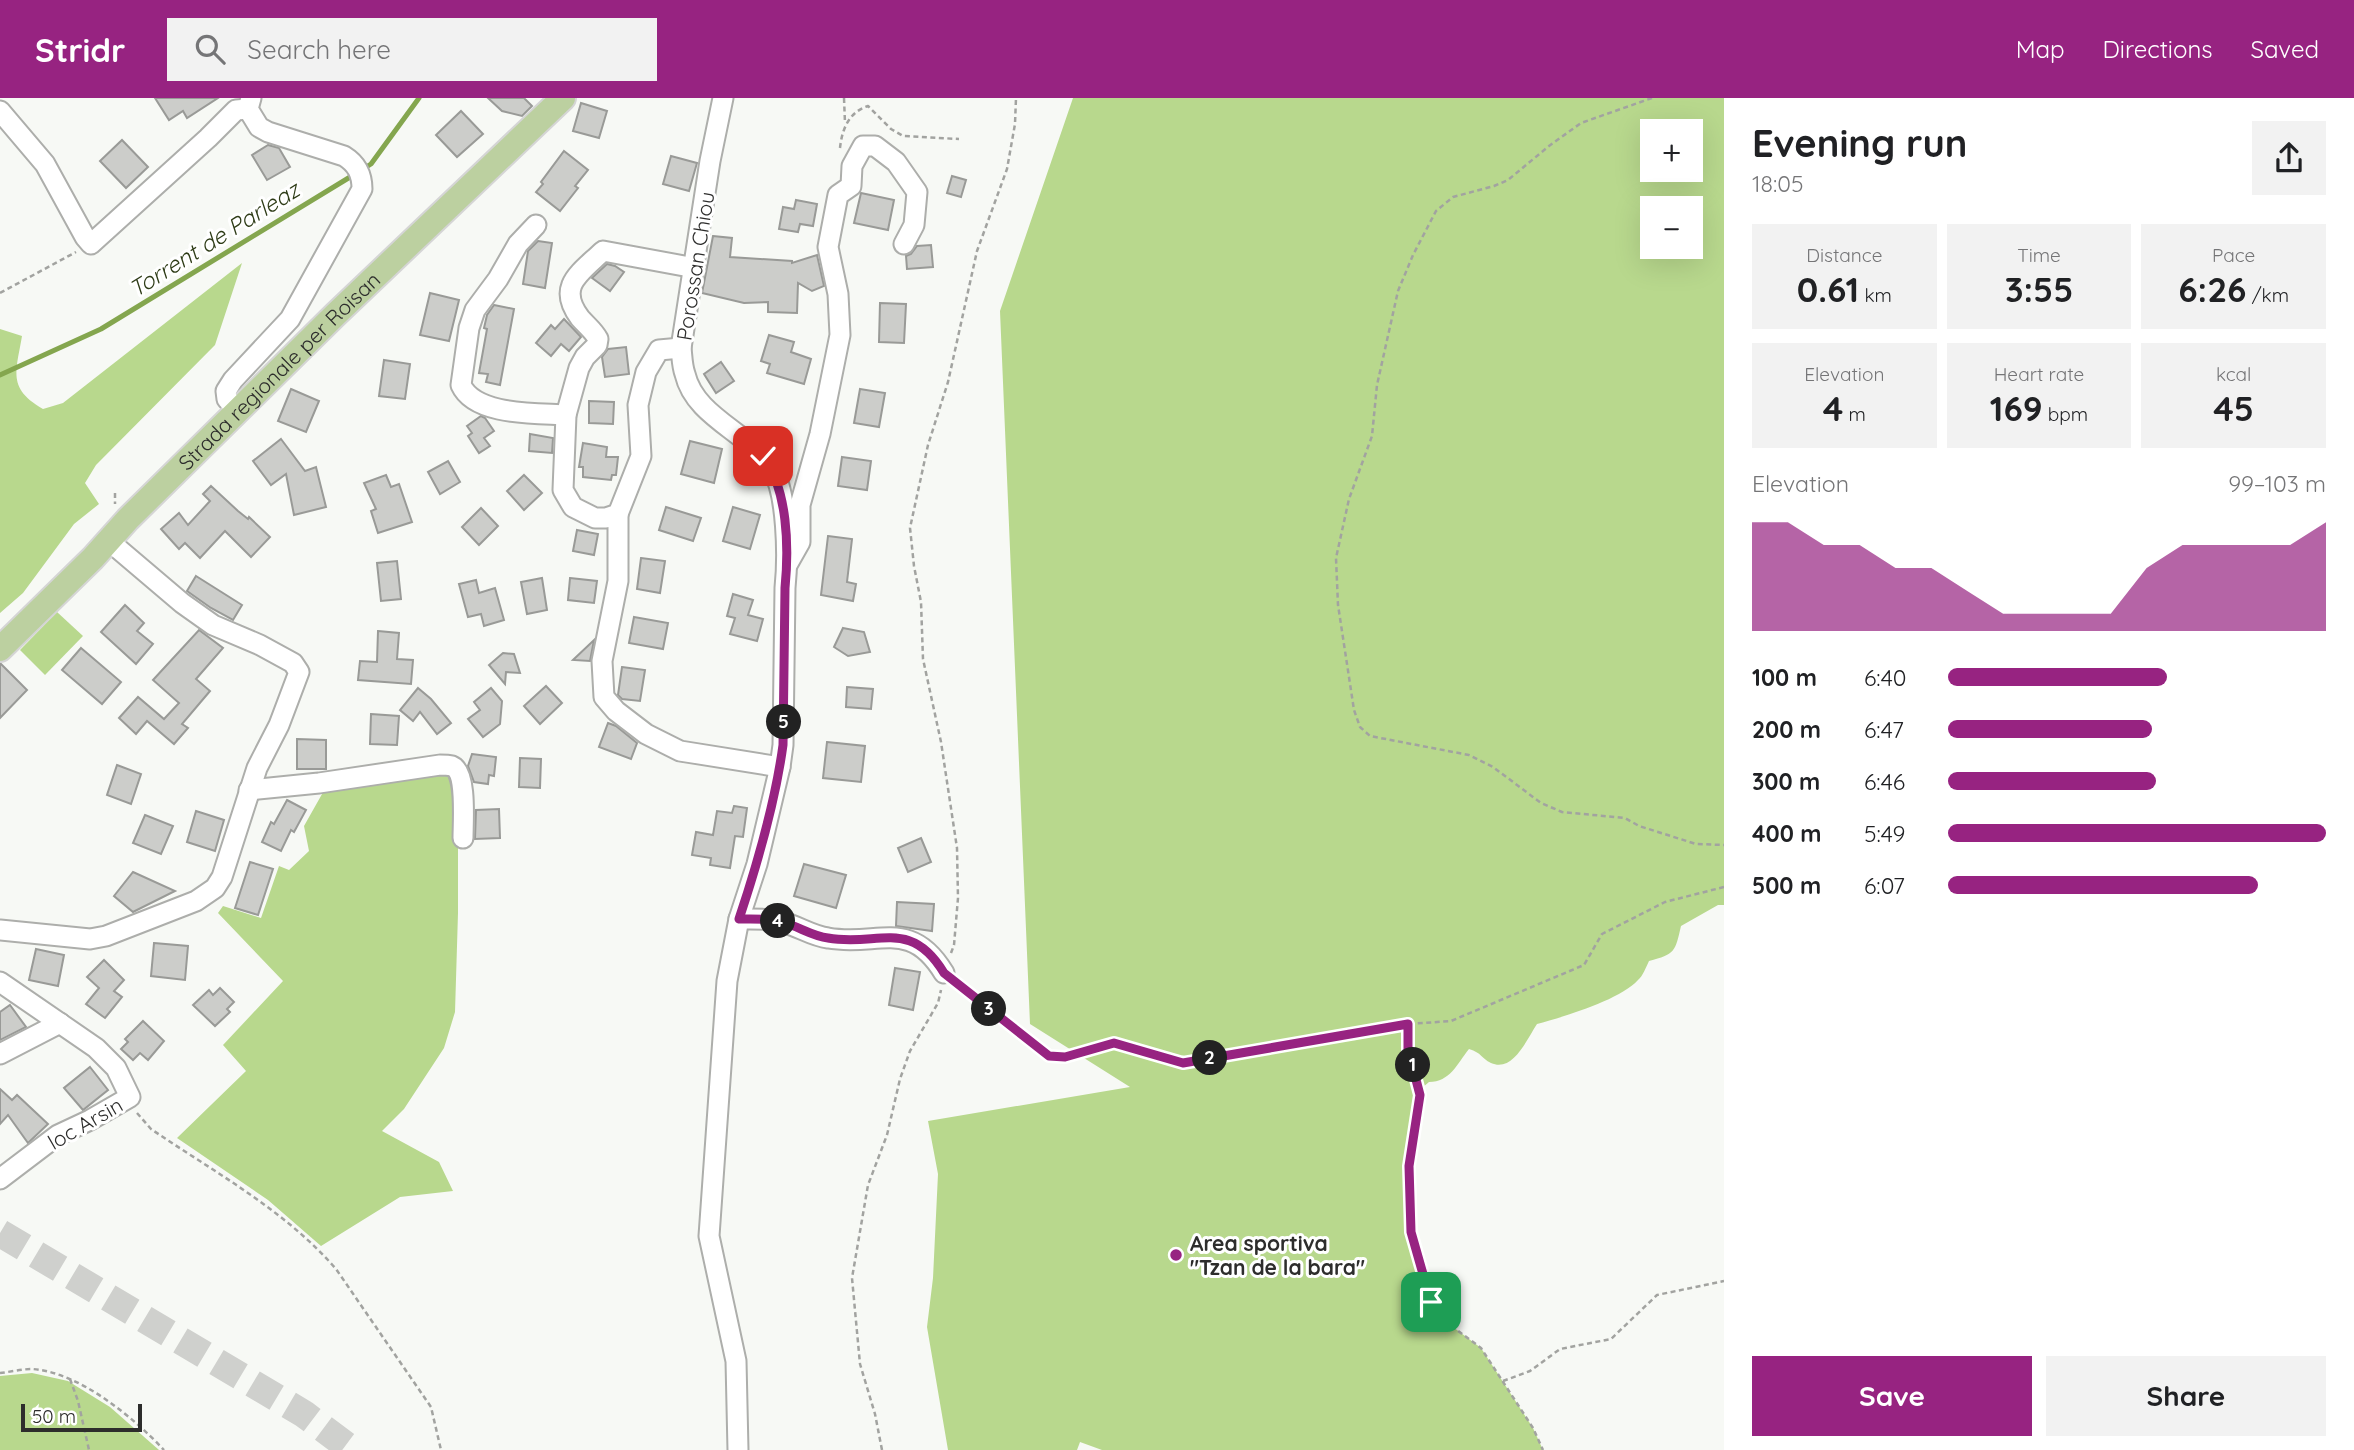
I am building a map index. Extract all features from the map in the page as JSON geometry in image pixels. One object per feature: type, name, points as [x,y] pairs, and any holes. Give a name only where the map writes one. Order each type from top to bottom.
[{"type":"main road","name":"Strada regionale per Roisan","points":[[0,649],[238,411],[563,98]]},
{"type":"street","name":"Porossan Chiou","points":[[723,98],[710,160],[681,348],[685,376],[701,404],[763,456],[773,470],[781,496],[787,565],[783,745],[779,775],[757,864],[739,919],[727,981],[709,1236],[736,1361],[737,1450]]},
{"type":"street","points":[[0,111],[45,164],[90,244],[236,110],[249,104],[259,127],[344,156],[355,163],[362,182],[359,199],[290,319],[226,391],[227,399],[238,411]]},
{"type":"street","name":"Porossan Chiou","points":[[787,565],[800,542],[800,505],[820,434],[840,335],[838,294],[828,247],[838,195],[851,186],[852,166],[863,146],[875,146],[896,162],[917,192],[914,225],[904,244]]},
{"type":"street","points":[[536,225],[518,244],[498,279],[475,310],[461,385],[471,398],[497,410],[566,415]]},
{"type":"street","points":[[618,514],[595,518],[573,507],[563,490],[566,415],[579,368],[597,345],[598,339],[572,307],[569,295],[575,277],[603,251],[695,268]]},
{"type":"street","points":[[681,348],[659,350],[646,372],[638,405],[641,456],[618,514],[618,581],[602,661],[604,697],[616,711],[646,734],[680,751],[779,775]]},
{"type":"street","points":[[0,930],[90,939],[106,936],[209,894],[222,877],[257,768],[279,725],[299,672],[293,663],[260,645],[213,625],[109,541]]},
{"type":"street","points":[[249,790],[319,783],[440,765],[452,766],[458,771],[462,781],[463,838]]},
{"type":"street","points":[[739,919],[766,918],[831,939],[895,938],[917,943],[934,956],[944,973]]},
{"type":"street","name":"loc Arsin","points":[[0,982],[96,1048],[116,1068],[130,1097],[58,1135],[0,1180]]},
{"type":"street","points":[[0,1054],[60,1023]]},
{"type":"path","points":[[844,98],[845,125],[857,110],[867,106],[891,129],[903,136],[959,139]]},
{"type":"path","points":[[883,1450],[860,1364],[852,1278],[868,1185],[887,1135],[900,1079],[910,1051],[938,1003],[944,973],[954,945],[958,898],[957,848],[941,742],[923,659],[921,602],[910,528],[928,445],[948,382],[977,251],[1007,169],[1015,124],[1016,98]]},
{"type":"path","points":[[1652,98],[1581,123],[1508,180],[1453,197],[1436,211],[1412,254],[1398,291],[1377,385],[1372,436],[1349,499],[1341,530],[1336,558],[1338,605],[1354,710],[1360,727],[1370,736],[1469,755],[1493,767],[1541,803],[1562,812],[1625,818],[1639,826],[1696,844],[1724,845]]},
{"type":"path","points":[[0,293],[90,244]]},
{"type":"path","points":[[944,973],[1049,1056],[1065,1057],[1114,1043],[1183,1063],[1408,1024],[1451,1021],[1584,965],[1602,934],[1665,902],[1724,887]]},
{"type":"path","points":[[1408,1024],[1408,1049],[1420,1095],[1409,1166],[1411,1232],[1431,1302],[1454,1327],[1481,1348],[1533,1428],[1543,1450]]},
{"type":"path","points":[[130,1097],[139,1116],[151,1129],[274,1212],[318,1249],[336,1269],[431,1407],[441,1450]]},
{"type":"path","points":[[1503,1381],[1530,1371],[1560,1349],[1611,1339],[1657,1295],[1724,1281]]},
{"type":"path","points":[[0,1373],[32,1369],[69,1377],[113,1404],[164,1450]]},
{"type":"path","points":[[69,1377],[78,1401],[89,1450]]},
{"type":"green space","points":[[1073,98],[1724,98],[1724,905],[1718,905],[1681,926],[1672,951],[1649,961],[1641,976],[1630,987],[1590,1007],[1537,1024],[1513,1059],[1499,1065],[1469,1049],[1448,1076],[1429,1082],[1416,1093],[1409,1166],[1411,1232],[1431,1302],[1453,1327],[1481,1348],[1533,1428],[1543,1450],[1102,1450],[1080,1442],[1077,1450],[948,1450],[927,1327],[933,1278],[938,1174],[928,1121],[1130,1087],[1030,1024],[1000,311]]},
{"type":"green space","points":[[242,263],[215,345],[96,465],[85,483],[99,504],[74,524],[23,593],[0,613],[0,329],[22,336],[17,369],[19,386],[24,394],[43,409],[63,403]]},
{"type":"green space","points":[[57,612],[83,636],[45,675],[20,650]]},
{"type":"green space","points":[[442,771],[458,782],[455,1012],[444,1048],[404,1109],[382,1131],[439,1162],[453,1191],[400,1197],[321,1246],[268,1200],[177,1138],[246,1071],[223,1045],[283,981],[218,913],[223,906],[261,918],[279,866],[289,870],[309,851],[304,826],[326,787]]},
{"type":"green space","points":[[32,1373],[68,1381],[110,1407],[159,1450],[0,1450],[0,1376]]},
{"type":"building","points":[[155,98],[218,98],[187,118],[183,111],[169,120]]},
{"type":"building","points":[[488,98],[524,98],[532,106],[522,116],[502,111]]},
{"type":"building","points":[[581,103],[607,111],[599,138],[573,131]]},
{"type":"building","points":[[461,111],[483,134],[457,157],[436,135]]},
{"type":"building","points":[[122,140],[148,167],[126,188],[100,161]]},
{"type":"building","points":[[268,145],[279,148],[290,167],[267,180],[252,155]]},
{"type":"building","points":[[564,151],[588,170],[560,211],[536,192]]},
{"type":"building","points":[[671,156],[697,163],[689,191],[663,184]]},
{"type":"building","points":[[952,176],[966,180],[961,197],[947,193]]},
{"type":"building","points":[[861,193],[894,200],[888,230],[854,223]]},
{"type":"building","points":[[796,200],[817,204],[813,226],[800,224],[798,232],[779,229],[783,207],[794,209]]},
{"type":"building","points":[[713,236],[732,238],[730,257],[792,263],[817,255],[824,286],[812,291],[798,283],[797,313],[768,312],[768,302],[744,303],[702,293]]},
{"type":"building","points":[[538,241],[552,243],[545,288],[523,284],[528,251]]},
{"type":"building","points":[[931,245],[933,267],[907,269],[906,256],[917,246]]},
{"type":"building","points":[[607,264],[624,272],[610,291],[592,278]]},
{"type":"building","points":[[430,293],[459,300],[449,341],[420,335]]},
{"type":"building","points":[[880,303],[906,304],[904,343],[879,342]]},
{"type":"building","points":[[494,305],[514,309],[500,385],[486,382],[488,374],[479,373],[487,329],[484,328],[487,315]]},
{"type":"building","points":[[564,319],[581,337],[569,351],[561,344],[551,356],[536,343],[551,325],[555,329]]},
{"type":"building","points":[[769,335],[794,342],[791,352],[811,359],[804,384],[767,373],[770,364],[761,361]]},
{"type":"building","points":[[626,347],[629,374],[605,377],[602,357],[608,349]]},
{"type":"building","points":[[384,360],[410,364],[405,399],[379,396]]},
{"type":"building","points":[[721,362],[734,381],[716,393],[704,374]]},
{"type":"building","points":[[291,389],[319,401],[306,432],[278,421]]},
{"type":"building","points":[[860,389],[885,393],[879,427],[854,423]]},
{"type":"building","points":[[589,401],[614,402],[613,424],[589,423]]},
{"type":"building","points":[[481,416],[494,431],[484,438],[490,446],[479,453],[468,436],[472,433],[467,426]]},
{"type":"building","points":[[530,434],[553,438],[552,453],[529,451]]},
{"type":"building","points":[[281,439],[305,471],[316,467],[326,507],[294,515],[286,474],[271,485],[253,461]]},
{"type":"building","points":[[690,441],[722,449],[714,483],[681,474]]},
{"type":"building","points":[[583,443],[607,447],[606,457],[618,457],[616,475],[612,475],[611,480],[583,477],[583,467],[579,467]]},
{"type":"building","points":[[842,457],[871,461],[867,490],[838,486]]},
{"type":"building","points":[[448,461],[460,482],[440,494],[428,472]]},
{"type":"building","points":[[386,475],[391,487],[399,484],[412,522],[378,533],[371,511],[376,509],[364,483]]},
{"type":"building","points":[[524,475],[542,493],[524,510],[507,491]]},
{"type":"building","points":[[211,486],[270,537],[251,557],[225,531],[200,558],[185,543],[179,549],[161,529],[179,513],[188,525],[210,501],[203,494]]},
{"type":"building","points":[[666,507],[701,518],[693,541],[659,530]]},
{"type":"building","points":[[733,507],[760,515],[750,549],[723,541]]},
{"type":"building","points":[[481,508],[498,526],[479,545],[462,527]]},
{"type":"building","points":[[577,530],[598,534],[594,555],[573,551]]},
{"type":"building","points":[[828,536],[852,539],[847,582],[856,584],[853,601],[821,595]]},
{"type":"building","points":[[641,558],[665,561],[660,593],[637,589]]},
{"type":"building","points":[[397,561],[401,599],[381,601],[377,563]]},
{"type":"building","points":[[196,576],[242,605],[233,620],[187,591]]},
{"type":"building","points":[[542,578],[547,610],[527,614],[521,582]]},
{"type":"building","points":[[570,578],[597,581],[594,603],[568,600]]},
{"type":"building","points":[[476,580],[479,593],[495,588],[504,620],[484,626],[481,614],[468,617],[459,584]]},
{"type":"building","points":[[733,594],[753,600],[748,615],[763,619],[757,641],[730,634],[735,618],[727,616]]},
{"type":"building","points":[[125,605],[144,623],[137,631],[153,644],[136,664],[101,632]]},
{"type":"building","points":[[634,617],[668,623],[663,649],[629,643]]},
{"type":"building","points":[[843,628],[864,632],[870,652],[848,656],[834,647]]},
{"type":"building","points":[[199,630],[223,648],[196,679],[210,691],[182,724],[188,728],[174,744],[147,721],[136,734],[119,718],[138,697],[164,719],[179,703],[153,680]]},
{"type":"building","points":[[378,631],[399,633],[397,659],[413,660],[411,684],[358,680],[360,661],[377,662]]},
{"type":"building","points":[[594,640],[590,661],[573,660]]},
{"type":"building","points":[[81,648],[121,682],[102,704],[62,670]]},
{"type":"building","points":[[503,653],[514,654],[520,673],[506,672],[505,684],[489,665]]},
{"type":"building","points":[[0,663],[27,690],[0,718]]},
{"type":"building","points":[[622,667],[645,670],[640,701],[622,699],[618,695]]},
{"type":"building","points":[[546,686],[562,703],[540,724],[524,706]]},
{"type":"building","points":[[847,687],[873,689],[871,709],[846,707]]},
{"type":"building","points":[[418,688],[451,723],[437,734],[420,712],[413,721],[400,710]]},
{"type":"building","points":[[491,688],[502,701],[500,724],[483,737],[468,719],[480,710],[474,702]]},
{"type":"building","points":[[371,714],[399,716],[397,745],[370,744]]},
{"type":"building","points":[[608,723],[637,743],[631,759],[599,747]]},
{"type":"building","points":[[297,739],[326,740],[326,769],[297,769]]},
{"type":"building","points":[[827,742],[865,746],[861,782],[823,778]]},
{"type":"building","points":[[472,754],[496,757],[494,776],[489,775],[488,784],[474,782],[468,766]]},
{"type":"building","points":[[520,758],[541,759],[540,788],[519,787]]},
{"type":"building","points":[[117,765],[141,774],[131,804],[107,795]]},
{"type":"building","points":[[287,800],[306,810],[294,832],[291,830],[281,851],[262,842],[271,822],[274,824]]},
{"type":"building","points":[[734,806],[747,808],[743,837],[735,836],[730,868],[710,865],[711,858],[692,855],[696,832],[713,835],[717,811],[732,813]]},
{"type":"building","points":[[499,809],[500,838],[475,839],[476,810]]},
{"type":"building","points":[[196,811],[224,820],[215,851],[187,842]]},
{"type":"building","points":[[145,815],[173,826],[161,854],[133,843]]},
{"type":"building","points":[[921,838],[931,862],[908,872],[898,848]]},
{"type":"building","points":[[250,862],[273,869],[258,915],[235,908]]},
{"type":"building","points":[[804,864],[846,875],[836,908],[794,896]]},
{"type":"building","points":[[133,872],[175,891],[133,912],[114,896]]},
{"type":"building","points":[[897,902],[934,904],[932,931],[896,926]]},
{"type":"building","points":[[154,943],[188,946],[185,980],[151,976]]},
{"type":"building","points":[[36,949],[64,955],[58,986],[29,980]]},
{"type":"building","points":[[104,960],[124,980],[114,991],[122,997],[105,1018],[86,1004],[99,988],[87,977]]},
{"type":"building","points":[[895,968],[920,972],[913,1010],[889,1005]]},
{"type":"building","points":[[220,988],[234,1002],[227,1009],[230,1012],[215,1026],[193,1005],[209,990],[213,995]]},
{"type":"building","points":[[10,1005],[26,1027],[0,1040],[0,1012]]},
{"type":"building","points":[[143,1021],[164,1041],[148,1060],[140,1053],[133,1060],[121,1049],[128,1042],[125,1039]]},
{"type":"building","points":[[90,1067],[108,1090],[83,1110],[64,1088]]},
{"type":"building","points":[[0,1089],[12,1100],[17,1095],[48,1124],[28,1143],[8,1115],[0,1124]]},
{"type":"waterway","name":"Torrent de Parleaz","points":[[363,169],[371,164],[419,98]]},
{"type":"waterway","name":"Torrent de Parleaz","points":[[0,375],[101,329],[355,174]]},
{"type":"tunnel","points":[[0,1233],[304,1414],[352,1450]]},
{"type":"place","name":"Area sportiva \"Tzan de la bara\"","points":[[1176,1255]]},
{"type":"route","points":[[763,456],[773,470],[780,489],[787,565],[783,745],[757,864],[739,919],[766,918],[831,939],[895,938],[917,943],[934,956],[944,973],[1049,1056],[1065,1057],[1114,1043],[1183,1063],[1408,1024],[1408,1049],[1420,1095],[1409,1166],[1411,1232],[1431,1302]]}]
